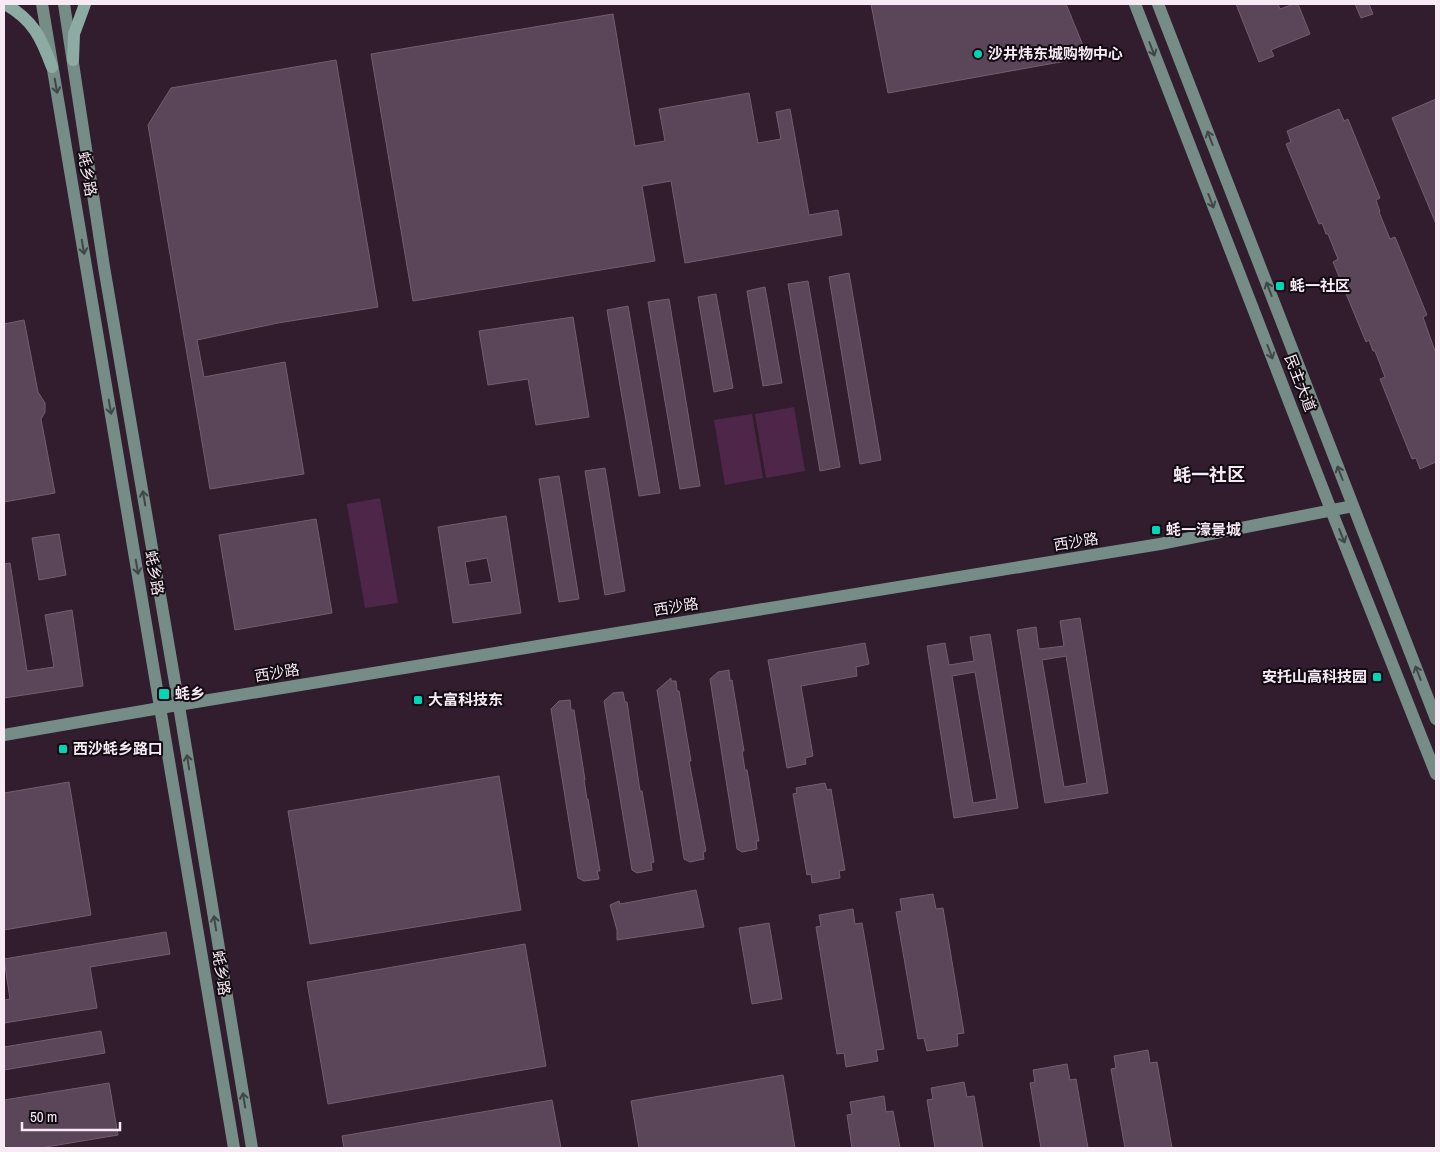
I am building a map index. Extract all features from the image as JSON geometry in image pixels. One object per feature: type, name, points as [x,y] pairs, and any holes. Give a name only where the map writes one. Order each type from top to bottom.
[{"type":"main road","points":[[5,4],[24,17],[42,38],[52,67]]},
{"type":"main road","points":[[73,60],[74,34],[85,4]]},
{"type":"street","name":"蚝乡路","points":[[42,4],[234,1148]]},
{"type":"street","name":"蚝乡路","points":[[64,4],[104,267],[252,1148]]},
{"type":"street","name":"民主大道","points":[[1134,4],[1436,774]]},
{"type":"street","name":"民主大道","points":[[1158,4],[1436,719]]},
{"type":"street","name":"西沙路","points":[[4,735],[1160,544],[1353,506]]},
{"type":"shaded area","points":[[794,407],[805,471],[766,478],[755,414]]},
{"type":"shaded area","points":[[752,414],[763,478],[725,485],[714,420]]},
{"type":"shaded area","points":[[380,498],[398,603],[365,608],[347,504]]},
{"type":"building","name":"沙井炜东城购物中心","points":[[871,4],[1066,4],[1084,48],[1066,61],[888,93]]},
{"type":"building","points":[[1236,4],[1278,4],[1280,9],[1298,4],[1310,34],[1271,50],[1274,56],[1259,62]]},
{"type":"building","points":[[1355,4],[1369,4],[1373,14],[1361,18]]},
{"type":"building","points":[[613,14],[635,146],[665,141],[659,109],[749,93],[758,143],[781,139],[776,112],[790,109],[809,215],[838,210],[842,235],[685,263],[671,181],[642,186],[655,261],[413,301],[371,54]]},
{"type":"building","points":[[336,60],[378,307],[278,323],[197,340],[204,377],[285,362],[304,474],[210,489],[148,125],[171,88]]},
{"type":"building","points":[[1436,99],[1436,224],[1392,118]]},
{"type":"building","points":[[1339,109],[1344,121],[1348,119],[1380,198],[1376,200],[1379,212],[1390,239],[1395,237],[1427,315],[1423,317],[1436,354],[1436,462],[1420,469],[1416,458],[1412,459],[1380,379],[1385,377],[1375,351],[1373,351],[1369,340],[1366,342],[1333,262],[1338,259],[1328,234],[1326,234],[1322,223],[1319,224],[1286,144],[1291,142],[1287,131]]},
{"type":"building","points":[[849,273],[881,460],[860,464],[829,277]]},
{"type":"building","points":[[808,281],[840,467],[820,471],[788,284]]},
{"type":"building","points":[[765,287],[782,383],[763,386],[747,291]]},
{"type":"building","points":[[716,294],[733,388],[714,392],[698,297]]},
{"type":"building","points":[[669,299],[700,486],[680,489],[648,302]]},
{"type":"building","points":[[628,306],[660,493],[639,496],[607,310]]},
{"type":"building","points":[[573,317],[589,417],[536,425],[528,379],[488,385],[479,331]]},
{"type":"building","points":[[24,320],[38,392],[45,403],[45,412],[41,419],[55,493],[4,502],[4,324]]},
{"type":"building","points":[[605,468],[625,591],[605,595],[585,471]]},
{"type":"building","points":[[559,476],[579,599],[559,602],[539,479]]},
{"type":"building","points":[[506,516],[521,613],[453,623],[438,527]],"holes":[[[487,558],[492,582],[469,585],[465,562]]]},
{"type":"building","points":[[316,519],[332,613],[235,630],[219,535]]},
{"type":"building","points":[[59,534],[66,575],[39,580],[32,538]]},
{"type":"building","points":[[10,563],[27,671],[54,667],[45,615],[72,610],[83,686],[4,698],[4,564]]},
{"type":"building","points":[[1080,618],[1108,793],[1045,803],[1017,630],[1036,627],[1039,649],[1064,646],[1060,621]],"holes":[[[1066,656],[1087,783],[1064,787],[1042,660]]]},
{"type":"building","points":[[990,634],[1018,808],[954,818],[927,646],[945,643],[949,665],[974,661],[970,637]],"holes":[[[975,672],[997,799],[973,803],[952,676]]]},
{"type":"building","points":[[865,643],[869,664],[856,667],[857,676],[801,686],[813,756],[805,758],[806,764],[787,768],[768,660]]},
{"type":"building","points":[[729,670],[744,751],[742,751],[745,770],[747,770],[759,841],[756,841],[757,849],[742,852],[737,849],[710,679],[718,672]]},
{"type":"building","points":[[671,678],[671,681],[676,681],[677,691],[679,691],[691,761],[689,761],[706,851],[703,852],[704,859],[690,862],[684,859],[657,690]]},
{"type":"building","points":[[623,692],[625,702],[627,702],[640,791],[642,791],[654,862],[651,863],[652,870],[637,873],[632,870],[604,701],[613,693]]},
{"type":"building","points":[[570,700],[571,710],[574,710],[600,871],[597,871],[599,879],[584,881],[578,878],[551,709],[559,701]]},
{"type":"building","points":[[499,776],[521,910],[310,944],[288,811]]},
{"type":"building","points":[[69,782],[91,915],[4,930],[4,793]]},
{"type":"building","points":[[825,783],[827,790],[831,789],[845,870],[839,871],[840,878],[812,883],[811,874],[807,875],[793,794],[797,793],[796,788]]},
{"type":"building","points":[[696,890],[704,927],[617,940],[617,930],[610,905],[619,901],[620,904]]},
{"type":"building","points":[[933,894],[936,909],[943,908],[964,1033],[957,1034],[958,1046],[927,1051],[924,1038],[918,1039],[896,912],[902,911],[900,899]]},
{"type":"building","points":[[853,909],[855,924],[862,923],[884,1049],[876,1050],[878,1061],[846,1067],[844,1053],[837,1054],[816,927],[821,926],[819,915]]},
{"type":"building","points":[[769,923],[782,999],[752,1004],[739,928]]},
{"type":"building","points":[[166,932],[170,954],[90,967],[97,1008],[4,1023],[4,1000],[10,999],[4,959]]},
{"type":"building","points":[[525,944],[546,1066],[328,1104],[307,982]]},
{"type":"building","points":[[101,1031],[105,1053],[4,1070],[4,1047]]},
{"type":"building","points":[[1148,1050],[1150,1063],[1157,1062],[1172,1148],[1125,1148],[1111,1069],[1116,1068],[1114,1056]]},
{"type":"building","points":[[1067,1064],[1070,1080],[1076,1079],[1088,1148],[1041,1148],[1030,1083],[1035,1082],[1033,1070]]},
{"type":"building","points":[[783,1075],[795,1148],[639,1148],[631,1101]]},
{"type":"building","points":[[964,1082],[967,1097],[974,1096],[983,1148],[935,1148],[927,1100],[933,1099],[931,1088]]},
{"type":"building","points":[[109,1083],[118,1135],[40,1148],[4,1148],[4,1100]]},
{"type":"building","points":[[884,1096],[886,1112],[893,1111],[900,1148],[852,1148],[847,1115],[852,1114],[850,1102]]},
{"type":"building","points":[[552,1100],[561,1148],[344,1148],[342,1136]]},
{"type":"place","name":"沙井炜东城购物中心","points":[[978,54]]},
{"type":"place","name":"蚝一社区","points":[[1280,286]]},
{"type":"place","name":"蚝一濠景城","points":[[1156,530]]},
{"type":"place","name":"安托山高科技园","points":[[1377,677]]},
{"type":"place","name":"蚝乡","points":[[164,694]]},
{"type":"place","name":"大富科技东","points":[[418,700]]},
{"type":"place","name":"西沙蚝乡路口","points":[[63,749]]},
{"type":"district","name":"蚝一社区","points":[[1209,475]]}]
